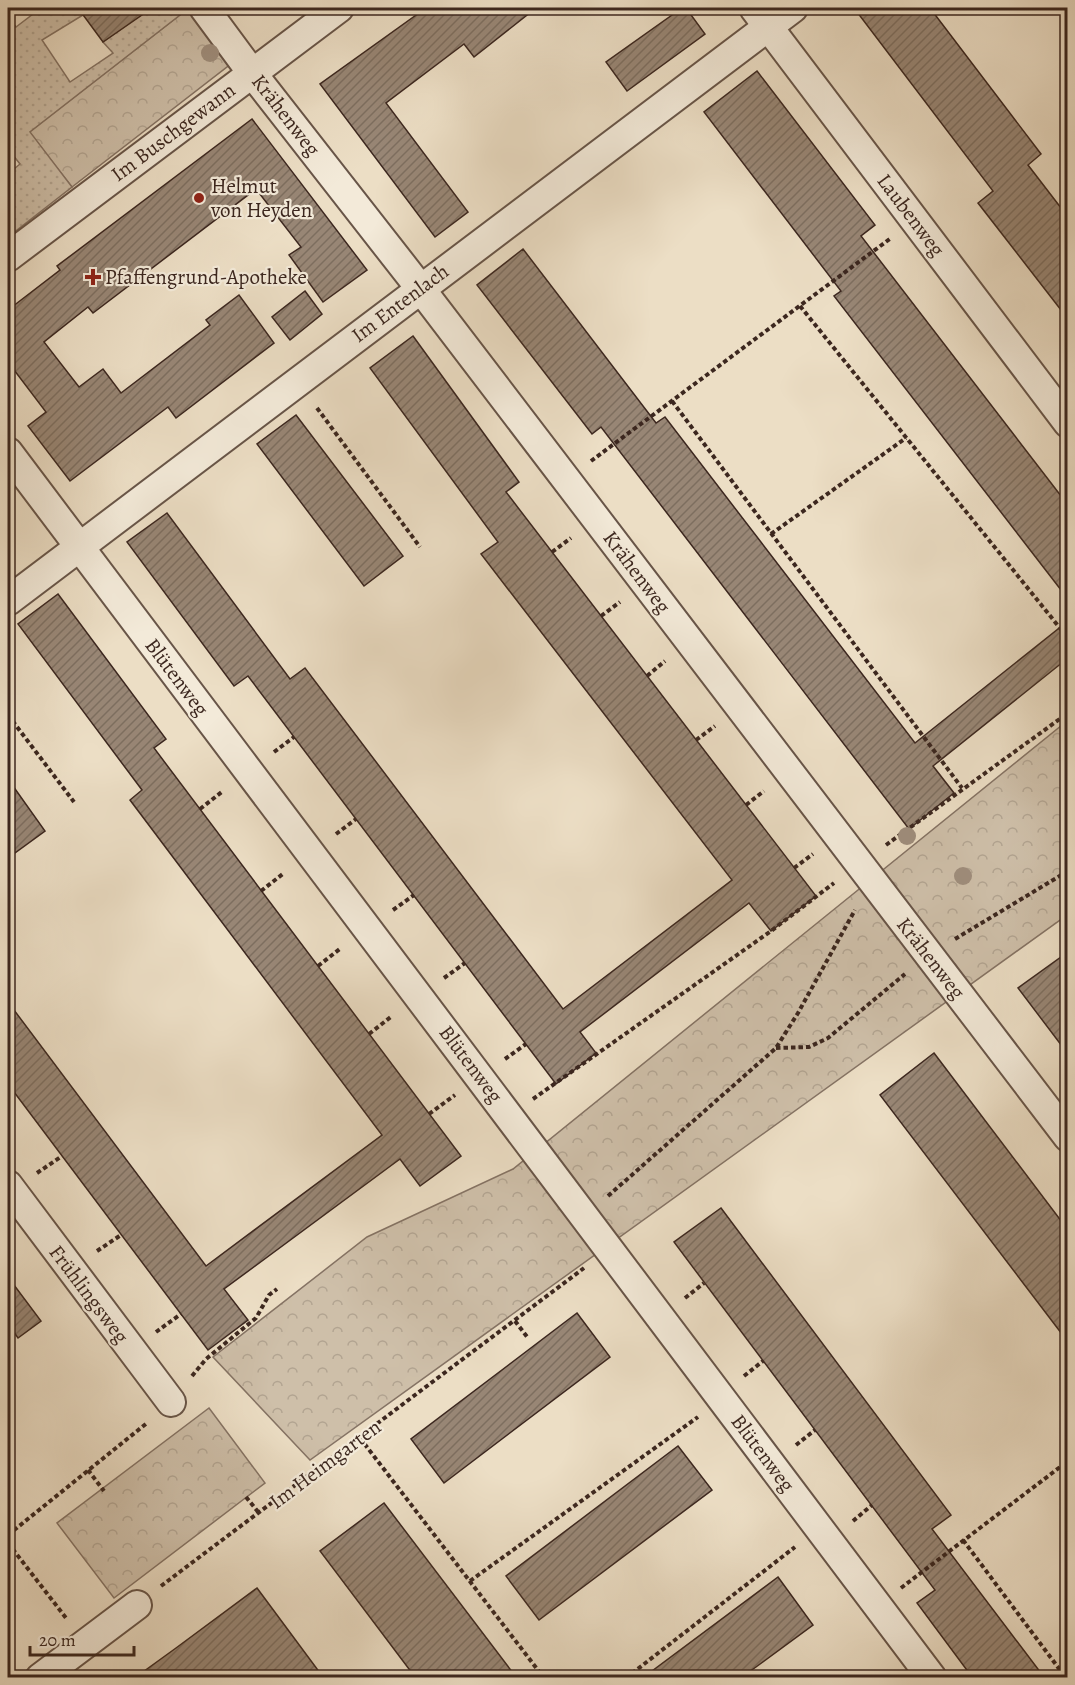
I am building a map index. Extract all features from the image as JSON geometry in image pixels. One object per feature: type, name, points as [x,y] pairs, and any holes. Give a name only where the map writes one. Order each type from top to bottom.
[{"type":"street","name":"Krähenweg","points":[[204,8],[1068,1137]]},
{"type":"street","name":"Im Buschgewann","points":[[8,257],[339,8]]},
{"type":"street","name":"Im Entenlach","points":[[8,601],[420,288],[761,17],[793,8]]},
{"type":"street","name":"Laubenweg","points":[[761,17],[1068,423]]},
{"type":"street","name":"Blütenweg","points":[[8,452],[932,1677]]},
{"type":"street","name":"Frühlingsweg","points":[[8,1185],[171,1402]]},
{"type":"street","points":[[40,1677],[137,1605]]},
{"type":"path","points":[[566,479],[915,220]]},
{"type":"path","points":[[800,306],[1068,638]]},
{"type":"path","points":[[297,381],[420,547]]},
{"type":"path","points":[[672,401],[962,788]]},
{"type":"path","points":[[771,534],[906,438]]},
{"type":"path","points":[[508,1114],[556,1084],[596,1053],[771,931],[866,872],[962,788],[1068,713]]},
{"type":"path","points":[[8,715],[74,802]]},
{"type":"path","points":[[776,1048],[809,1047],[828,1038],[927,955],[1068,871]]},
{"type":"path","points":[[585,1216],[776,1048],[798,1013],[866,872]]},
{"type":"path","name":"Im Heimgarten","points":[[137,1605],[609,1249]]},
{"type":"path","points":[[269,1295],[277,1289]]},
{"type":"path","points":[[515,1321],[528,1338]]},
{"type":"path","points":[[470,1581],[722,1399]]},
{"type":"path","points":[[360,1438],[544,1677]]},
{"type":"path","points":[[879,1606],[1068,1461]]},
{"type":"path","points":[[88,1470],[104,1491]]},
{"type":"path","points":[[246,1497],[259,1514]]},
{"type":"path","points":[[626,1677],[820,1528]]},
{"type":"path","points":[[963,1540],[1066,1677]]},
{"type":"path","points":[[8,1543],[86,1643]]},
{"type":"green space","points":[[41,8],[78,8],[83,15],[42,40],[70,82],[113,53],[103,42],[151,8],[189,8],[30,132],[72,187],[8,237],[8,174],[20,164],[8,149],[8,16],[16,27]]},
{"type":"green space","points":[[189,8],[232,63],[72,187],[29,132]]},
{"type":"green space","points":[[1067,721],[1067,915],[310,1460],[213,1357],[367,1237],[513,1169]]},
{"type":"green space","points":[[209,1408],[265,1483],[114,1598],[57,1523]]},
{"type":"building","points":[[78,8],[152,8],[103,42]]},
{"type":"building","points":[[426,8],[536,8],[474,57],[464,44],[386,103],[468,212],[435,237],[320,84]]},
{"type":"building","points":[[682,8],[686,8],[705,34],[627,91],[606,62]]},
{"type":"building","points":[[854,8],[930,8],[1041,154],[1028,165],[1068,217],[1068,319],[978,203],[993,191]]},
{"type":"building","points":[[757,71],[875,225],[861,236],[1068,505],[1068,599],[834,296],[841,291],[704,112]]},
{"type":"building","points":[[252,119],[367,270],[323,302],[289,255],[301,247],[256,189],[93,313],[88,307],[44,342],[79,387],[103,369],[121,393],[210,325],[206,320],[239,295],[274,343],[176,418],[168,407],[70,481],[28,426],[46,412],[8,362],[8,310],[60,270],[57,266]]},
{"type":"building","points":[[523,249],[656,423],[665,417],[915,743],[1068,621],[1068,658],[933,766],[954,793],[909,829],[601,427],[592,434],[477,285]]},
{"type":"building","points":[[305,291],[322,314],[290,340],[272,317]]},
{"type":"building","points":[[413,336],[519,482],[506,492],[816,896],[771,931],[749,903],[580,1032],[596,1053],[556,1084],[248,676],[234,686],[127,542],[167,513],[290,679],[305,668],[563,1009],[732,880],[481,554],[498,542],[370,368]]},
{"type":"building","points":[[296,415],[403,556],[364,586],[257,444]]},
{"type":"building","points":[[58,594],[166,739],[154,748],[461,1156],[420,1186],[400,1159],[224,1289],[248,1320],[208,1350],[8,1084],[8,1002],[206,1266],[382,1135],[130,800],[142,790],[18,624]]},
{"type":"building","points":[[8,779],[45,831],[8,858]]},
{"type":"building","points":[[1068,952],[1068,1054],[1018,988]]},
{"type":"building","points":[[934,1053],[1068,1230],[1068,1342],[880,1095]]},
{"type":"building","points":[[721,1208],[951,1515],[932,1529],[1044,1677],[972,1677],[917,1603],[935,1590],[674,1242]]},
{"type":"building","points":[[8,1277],[41,1321],[18,1338],[8,1324]]},
{"type":"building","points":[[577,1313],[610,1357],[444,1483],[411,1439]]},
{"type":"building","points":[[678,1446],[712,1490],[539,1620],[506,1576]]},
{"type":"building","points":[[384,1503],[516,1677],[415,1677],[320,1551]]},
{"type":"building","points":[[778,1577],[813,1625],[742,1677],[644,1677]]},
{"type":"building","points":[[257,1588],[323,1677],[136,1677],[176,1648]]},
{"type":"place","name":"Helmut von Heyden","points":[[199,198]]},
{"type":"place","name":"Pfaffengrund-Apotheke","points":[[93,277]]}]
